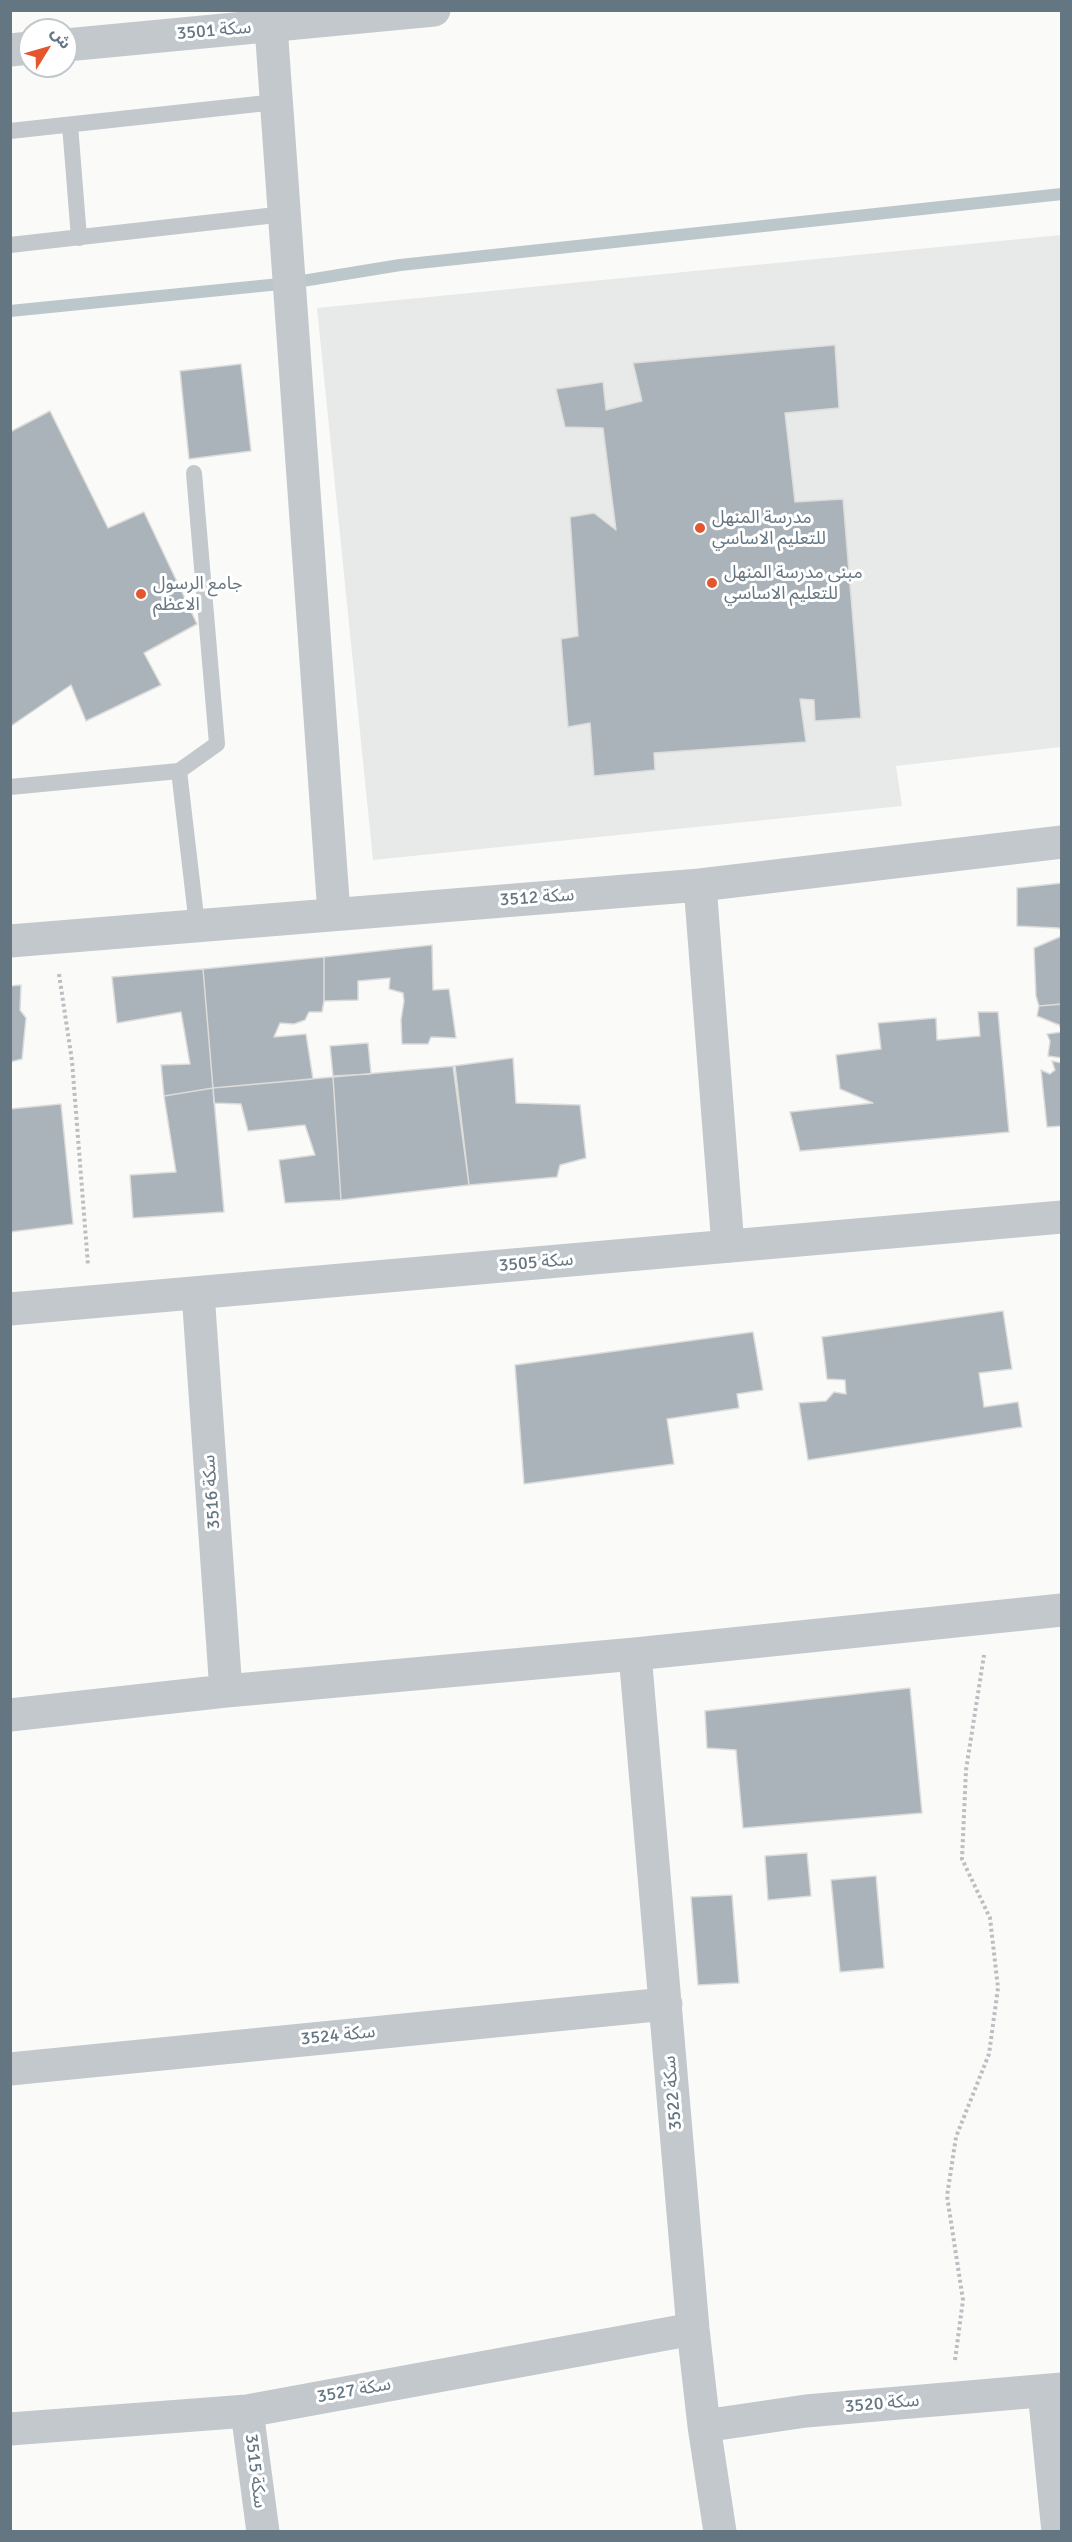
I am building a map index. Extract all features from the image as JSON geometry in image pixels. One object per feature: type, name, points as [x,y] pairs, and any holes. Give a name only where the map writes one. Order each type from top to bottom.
[{"type":"street","name":"سكة 3501","points":[[78,44],[434,10]]},
{"type":"street","points":[[271,26],[334,914]]},
{"type":"street","name":"سكة 3512","points":[[10,941],[700,885],[1062,842]]},
{"type":"street","points":[[700,885],[728,1246]]},
{"type":"street","name":"سكة 3505","points":[[10,1309],[1062,1216]]},
{"type":"street","name":"سكة 3516","points":[[198,1293],[226,1691]]},
{"type":"street","points":[[10,1715],[226,1691],[635,1654],[1062,1610]]},
{"type":"street","name":"سكة 3522","points":[[635,1654],[693,2329],[704,2426],[720,2532]]},
{"type":"street","name":"سكة 3524","points":[[10,2069],[666,2004]]},
{"type":"street","name":"سكة 3527","points":[[10,2429],[247,2411],[693,2329]]},
{"type":"street","points":[[1053,2390],[1058,2532]]},
{"type":"street","name":"سكة 3520","points":[[704,2426],[807,2410],[1053,2390]]},
{"type":"street","name":"سكة 3515","points":[[247,2411],[262,2532]]},
{"type":"lane","points":[[10,131],[276,102]]},
{"type":"lane","points":[[69,125],[79,238]]},
{"type":"lane","points":[[10,245],[285,214]]},
{"type":"lane","points":[[10,787],[179,771],[217,744],[194,473]]},
{"type":"lane","points":[[179,771],[197,926]]},
{"type":"path","points":[[54,937],[72,1061],[91,1302]]},
{"type":"path","points":[[950,2399],[963,2300],[947,2196],[956,2137],[989,2054],[998,1988],[990,1918],[962,1859],[966,1770],[989,1617]]},
{"type":"shaded area","name":"مدرسة المنهل للتعليم الاساسي","points":[[1061,235],[1061,747],[896,766],[902,806],[373,860],[317,308]]},
{"type":"building","name":"مبنى مدرسة المنهل للتعليم الاساسي","points":[[835,345],[839,408],[785,413],[795,502],[843,499],[861,718],[815,721],[814,700],[800,699],[806,742],[654,753],[655,770],[594,776],[590,723],[568,727],[561,639],[578,636],[570,517],[594,513],[616,530],[603,428],[565,427],[556,389],[603,382],[606,410],[642,401],[633,363]]},
{"type":"building","points":[[241,364],[251,451],[189,459],[180,371]]},
{"type":"building","points":[[50,411],[108,528],[144,512],[197,624],[144,653],[161,685],[86,721],[71,685],[11,726],[10,432]]},
{"type":"building","points":[[1062,883],[1062,932],[1059,928],[1017,926],[1017,888]]},
{"type":"building","points":[[1062,936],[1062,1004],[1039,1006],[1036,996],[1034,948]]},
{"type":"building","points":[[432,945],[433,990],[449,989],[456,1038],[431,1037],[428,1044],[402,1044],[403,993],[389,989],[390,978],[358,981],[358,1000],[324,1001],[324,957]]},
{"type":"building","points":[[324,957],[322,1012],[309,1012],[305,1020],[294,1024],[280,1023],[274,1037],[306,1034],[313,1079],[213,1088],[203,969]]},
{"type":"building","points":[[203,969],[213,1088],[164,1096],[161,1065],[190,1064],[181,1012],[117,1023],[112,977]]},
{"type":"building","points":[[21,985],[20,1010],[26,1018],[22,1059],[10,1062],[10,986]]},
{"type":"building","points":[[1062,1004],[1062,1030],[1059,1025],[1037,1016],[1039,1006]]},
{"type":"building","points":[[978,1012],[998,1012],[1009,1132],[800,1151],[790,1112],[873,1103],[840,1089],[836,1055],[881,1049],[878,1023],[936,1018],[937,1040],[980,1036]]},
{"type":"building","points":[[1062,1032],[1062,1058],[1048,1056],[1050,1041],[1047,1034]]},
{"type":"building","points":[[368,1043],[371,1074],[333,1076],[330,1046]]},
{"type":"building","points":[[513,1058],[516,1103],[580,1105],[586,1158],[560,1165],[557,1177],[469,1185],[453,1066]]},
{"type":"building","points":[[1052,1061],[1062,1063],[1062,1126],[1047,1127],[1041,1070],[1050,1074],[1055,1070]]},
{"type":"building","points":[[455,1066],[469,1185],[341,1200],[333,1077]]},
{"type":"building","points":[[333,1077],[341,1200],[285,1203],[279,1160],[315,1155],[305,1125],[248,1131],[241,1104],[214,1103],[213,1088]]},
{"type":"building","points":[[213,1088],[224,1212],[133,1218],[130,1175],[176,1172],[164,1096]]},
{"type":"building","points":[[61,1104],[73,1224],[10,1232],[10,1109]]},
{"type":"building","points":[[1003,1311],[1012,1369],[979,1373],[984,1407],[1018,1402],[1022,1427],[808,1460],[799,1403],[826,1401],[834,1392],[846,1394],[845,1380],[827,1379],[822,1337]]},
{"type":"building","points":[[753,1332],[763,1390],[737,1394],[739,1408],[667,1419],[674,1464],[524,1484],[515,1365]]},
{"type":"building","points":[[910,1688],[922,1813],[743,1828],[736,1750],[707,1748],[705,1711]]},
{"type":"building","points":[[807,1853],[811,1896],[768,1900],[765,1856]]},
{"type":"building","points":[[876,1876],[884,1968],[840,1972],[831,1880]]},
{"type":"building","points":[[732,1895],[739,1983],[698,1985],[691,1897]]},
{"type":"waterway","points":[[10,311],[290,283],[400,265],[1062,194]]},
{"type":"place","name":"مدرسة المنهل للتعليم الاساسي","points":[[700,528]]},
{"type":"place","name":"مبنى مدرسة المنهل للتعليم الاساسي","points":[[712,583]]},
{"type":"place","name":"جامع الرسول الاعظم","points":[[141,594]]}]
